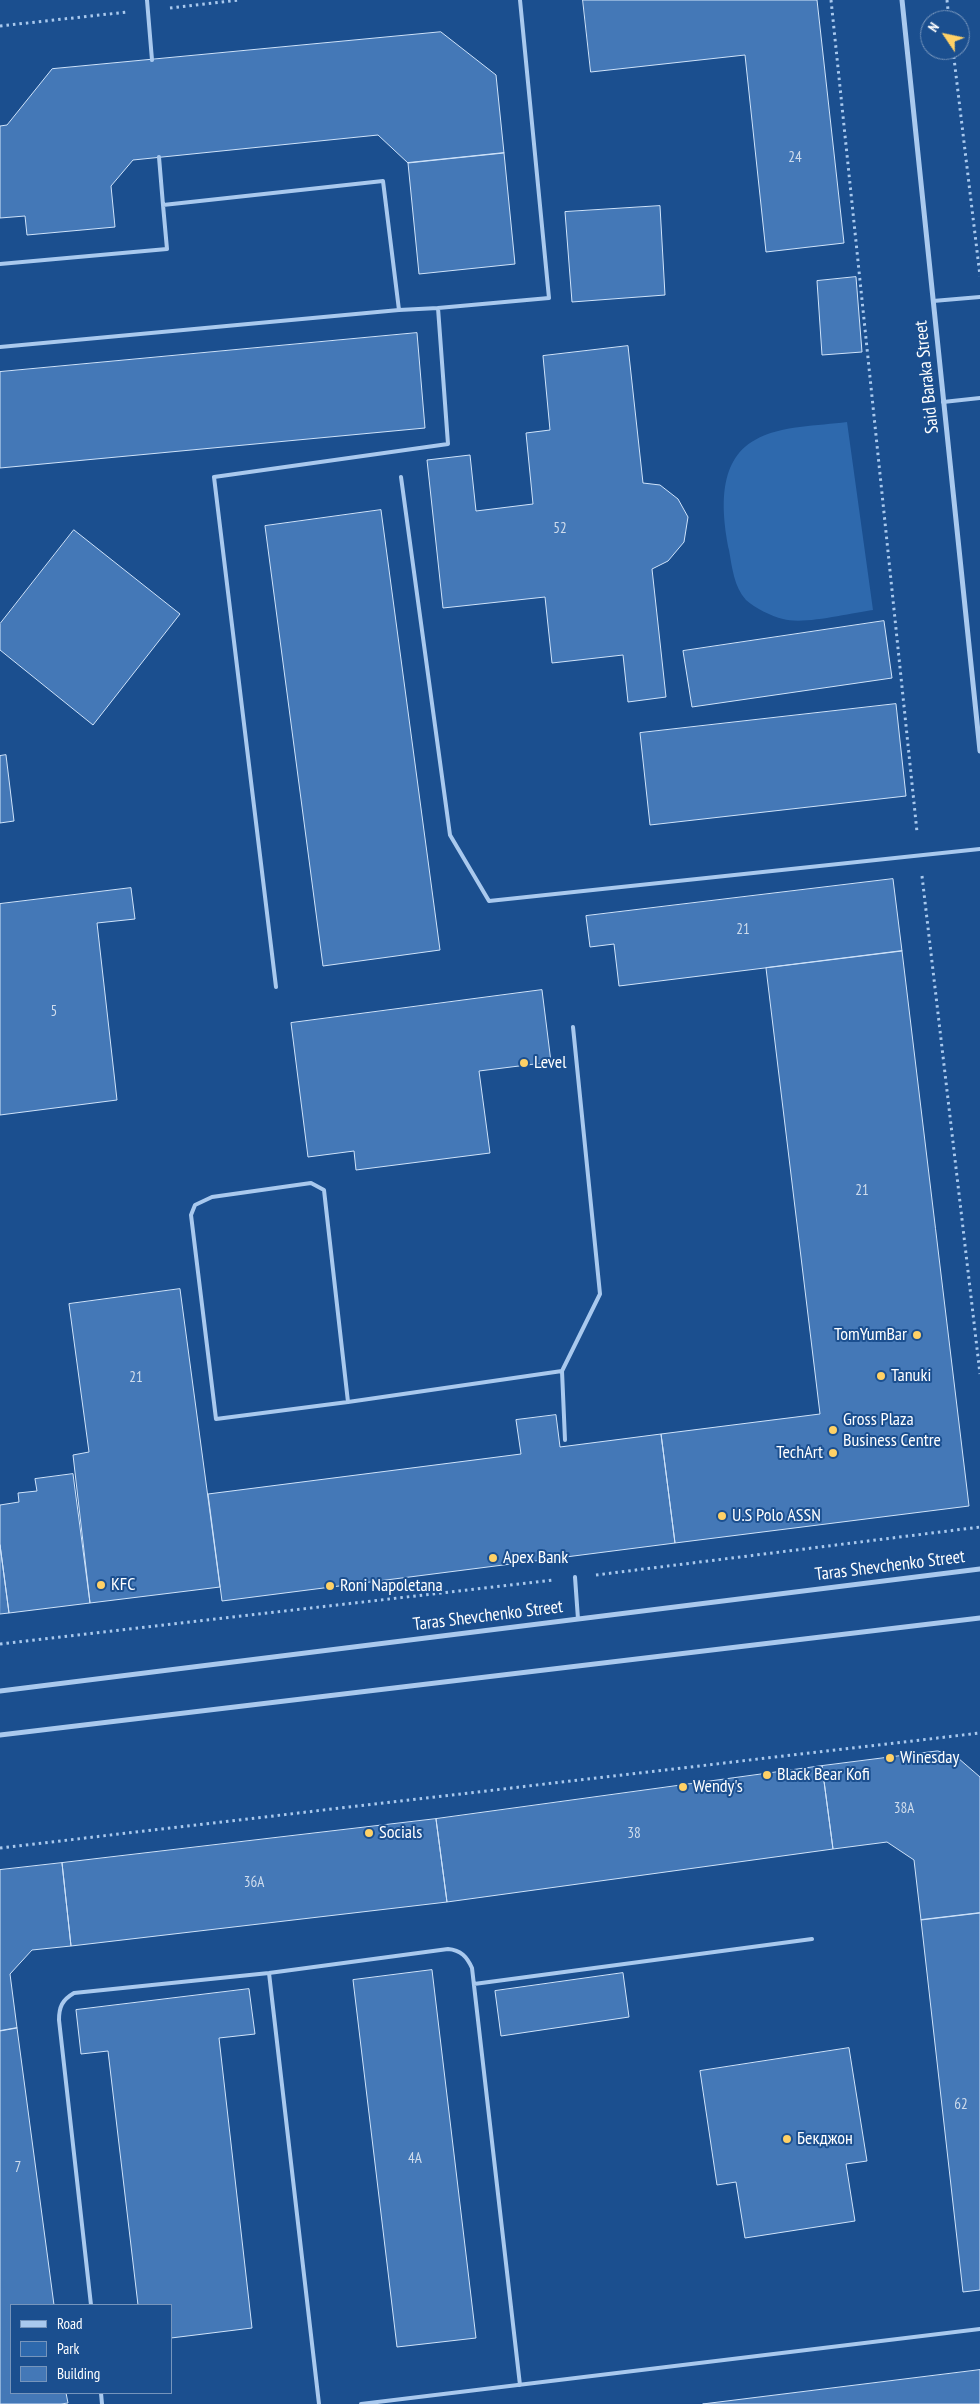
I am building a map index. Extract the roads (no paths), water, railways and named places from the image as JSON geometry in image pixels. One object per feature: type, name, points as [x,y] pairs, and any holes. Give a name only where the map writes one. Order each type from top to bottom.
[{"type":"street","name":"Said Baraka Street","points":[[902,0],[980,751]]},
{"type":"street","name":"Taras Shevchenko Street","points":[[0,1690],[980,1569]]},
{"type":"street","points":[[0,1735],[980,1618]]},
{"type":"lane","points":[[147,0],[152,60]]},
{"type":"lane","points":[[0,347],[549,298],[520,0]]},
{"type":"lane","points":[[0,264],[167,249],[160,157]]},
{"type":"lane","points":[[163,205],[383,181],[399,310]]},
{"type":"lane","points":[[933,301],[980,296]]},
{"type":"lane","points":[[276,987],[214,477],[448,444],[438,308]]},
{"type":"lane","points":[[943,402],[980,398]]},
{"type":"lane","points":[[401,477],[450,835],[490,901],[980,850]]},
{"type":"lane","points":[[565,1440],[562,1371],[600,1294],[573,1027]]},
{"type":"lane","points":[[348,1402],[324,1190],[311,1183],[212,1197],[195,1205],[191,1215],[216,1419],[348,1402],[562,1371]]},
{"type":"lane","points":[[575,1577],[578,1619]]},
{"type":"lane","points":[[474,1984],[812,1939]]},
{"type":"lane","points":[[91,2304],[59,2020],[62,2003],[74,1993],[269,1973],[448,1949],[456,1950],[468,1960],[472,1968],[520,2385]]},
{"type":"lane","points":[[269,1973],[319,2404]]},
{"type":"lane","points":[[361,2404],[980,2329]]},
{"type":"place","name":"Level","points":[[524,1063]]},
{"type":"place","name":"TomYumBar","points":[[917,1335]]},
{"type":"place","name":"Tanuki","points":[[881,1376]]},
{"type":"place","name":"Gross Plaza Business Centre","points":[[833,1430]]},
{"type":"place","name":"TechArt","points":[[833,1453]]},
{"type":"place","name":"U.S Polo ASSN","points":[[722,1516]]},
{"type":"place","name":"Apex Bank","points":[[493,1558]]},
{"type":"place","name":"KFC","points":[[101,1585]]},
{"type":"place","name":"Roni Napoletana","points":[[330,1586]]},
{"type":"place","name":"Winesday","points":[[890,1758]]},
{"type":"place","name":"Black Bear Kofi","points":[[767,1775]]},
{"type":"place","name":"Wendy's","points":[[683,1787]]},
{"type":"place","name":"Socials","points":[[369,1833]]},
{"type":"place","name":"Бекджон","points":[[787,2139]]}]
